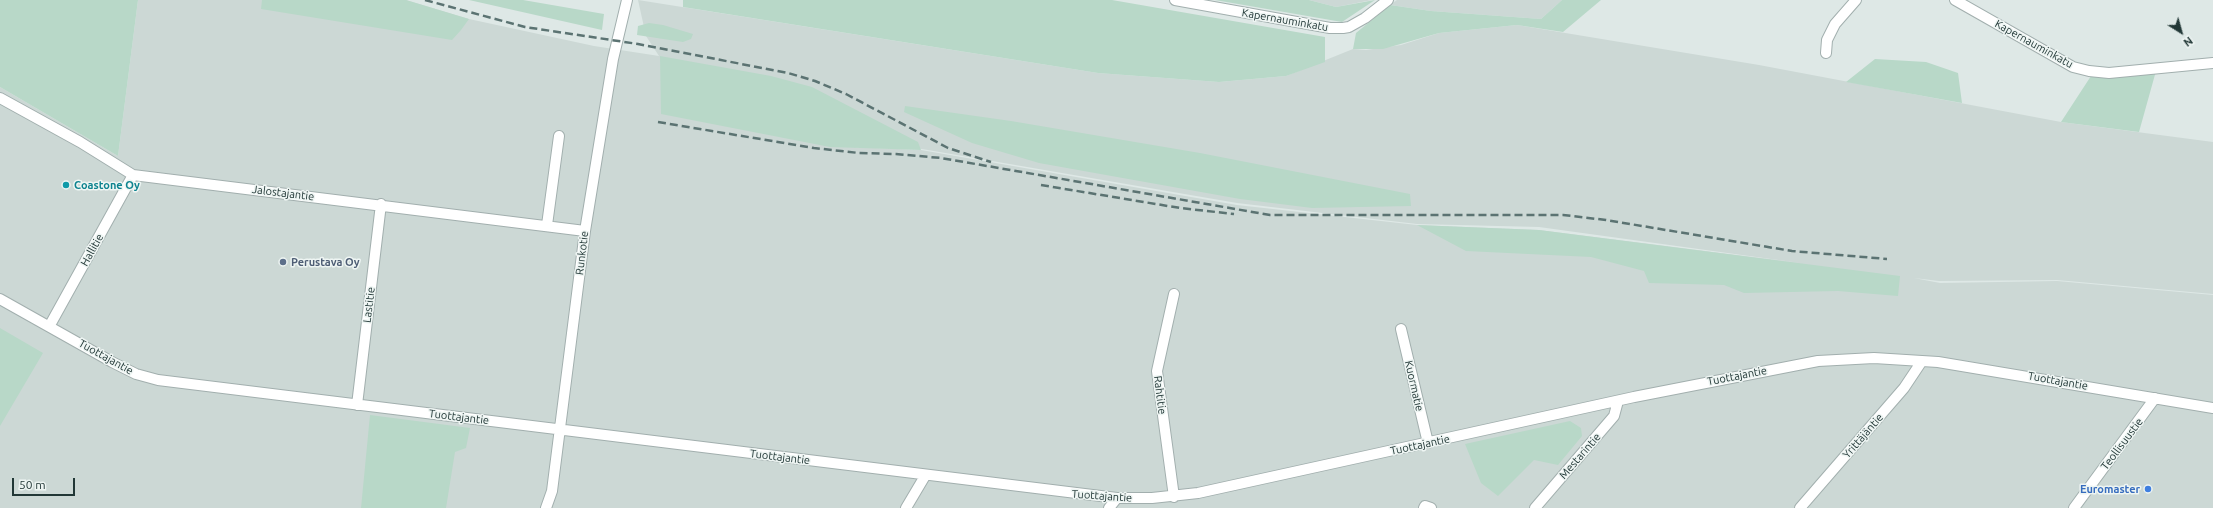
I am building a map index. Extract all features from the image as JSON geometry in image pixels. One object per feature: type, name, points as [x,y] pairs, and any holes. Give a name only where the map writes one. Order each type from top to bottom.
[{"type":"street","name":"Runkotie","points":[[546,508],[552,491],[585,231],[613,59],[627,0]]},
{"type":"street","name":"Kapernauminkatu","points":[[1175,0],[1330,28],[1349,27],[1365,18],[1388,0]]},
{"type":"street","points":[[1826,53],[1827,40],[1835,24],[1856,0]]},
{"type":"street","name":"Kapernauminkatu","points":[[1955,0],[2073,66],[2089,72],[2109,73],[2213,63]]},
{"type":"street","name":"Jalostajantie","points":[[0,98],[74,138],[134,175],[381,204],[585,231]]},
{"type":"street","points":[[548,226],[559,136]]},
{"type":"street","name":"Hallitie","points":[[50,325],[134,175]]},
{"type":"street","name":"Lastitie","points":[[358,405],[381,204]]},
{"type":"street","name":"Rahtitie","points":[[1174,294],[1157,371],[1174,497]]},
{"type":"street","name":"Tuottajantie","points":[[0,298],[50,325],[112,362],[144,376],[158,380],[560,429],[925,476],[1117,498],[1174,497],[1198,493],[1728,377],[1818,361],[1874,358],[1922,360],[2030,376],[2213,408]]},
{"type":"street","name":"Kuormatie","points":[[1401,329],[1428,443]]},
{"type":"street","name":"Yrittäjäntie","points":[[1800,508],[1904,388],[1922,360]]},
{"type":"street","name":"Teollisuustie","points":[[2074,508],[2155,398]]},
{"type":"street","name":"Mestarintie","points":[[1535,508],[1614,416],[1618,401]]},
{"type":"street","points":[[906,508],[925,476]]},
{"type":"street","points":[[1109,508],[1117,498]]},
{"type":"street","points":[[1424,508],[1425,506],[1431,508]]},
{"type":"shaded area","points":[[138,0],[406,0],[469,19],[594,46],[659,56],[646,36],[638,0],[1098,73],[1219,82],[1286,76],[1353,49],[1366,50],[1401,45],[1439,33],[1517,25],[1759,65],[2061,122],[2213,142],[2213,294],[2057,280],[1939,281],[1914,278],[1940,283],[2057,281],[2213,295],[2213,508],[0,508],[0,87],[118,156]],"holes":[[[830,146],[922,149],[1237,203],[1417,224],[1539,227],[1800,263],[1539,230],[1417,225],[1237,205],[921,150]]]},
{"type":"shaded area","points":[[1309,0],[1372,0],[1336,7]]},
{"type":"shaded area","points":[[1397,0],[1562,0],[1541,19],[1431,11],[1390,5]]},
{"type":"green space","points":[[0,0],[138,0],[118,156],[0,87]]},
{"type":"green space","points":[[262,0],[406,0],[469,19],[452,40],[261,9]]},
{"type":"green space","points":[[469,0],[523,0],[604,14],[602,30]]},
{"type":"green space","points":[[683,0],[1112,0],[1325,37],[1325,62],[1286,76],[1219,82],[1098,73],[683,7]]},
{"type":"green space","points":[[1215,0],[1309,0],[1336,7],[1375,0],[1342,22]]},
{"type":"green space","points":[[1562,0],[1601,0],[1563,32],[1517,25],[1439,33],[1383,49],[1353,49],[1356,33],[1390,5],[1431,11],[1541,19]]},
{"type":"green space","points":[[649,23],[663,25],[693,34],[691,39],[683,42],[637,35],[638,26]]},
{"type":"green space","points":[[660,56],[771,76],[812,87],[918,142],[921,150],[830,147],[661,114]]},
{"type":"green space","points":[[1875,59],[1926,62],[1958,73],[1962,103],[1846,82]]},
{"type":"green space","points":[[2156,71],[2139,132],[2061,122],[2091,76],[2110,76]]},
{"type":"green space","points":[[905,106],[1011,121],[1200,153],[1410,194],[1411,206],[1312,208],[1240,199],[1039,163],[972,143],[904,112]]},
{"type":"green space","points":[[1417,225],[1539,230],[1900,276],[1898,296],[1838,291],[1744,293],[1724,285],[1649,283],[1644,271],[1591,257],[1466,251]]},
{"type":"green space","points":[[0,328],[43,353],[0,426]]},
{"type":"green space","points":[[370,415],[470,428],[466,448],[455,452],[446,508],[361,508]]},
{"type":"green space","points":[[1570,421],[1581,428],[1582,436],[1558,465],[1534,460],[1498,496],[1481,483],[1465,444]]},
{"type":"railway","points":[[425,0],[525,27],[638,44],[788,73],[815,81],[846,94],[948,148],[991,162]]},
{"type":"railway","points":[[658,122],[814,148],[859,153],[896,154],[941,158],[1270,215],[1563,215],[1606,220],[1792,251],[1887,259]]},
{"type":"railway","points":[[1041,185],[1180,208],[1234,214]]},
{"type":"place","name":"Coastone Oy","points":[[66,185]]},
{"type":"place","name":"Perustava Oy","points":[[283,262]]},
{"type":"place","name":"Euromaster","points":[[2148,489]]}]
